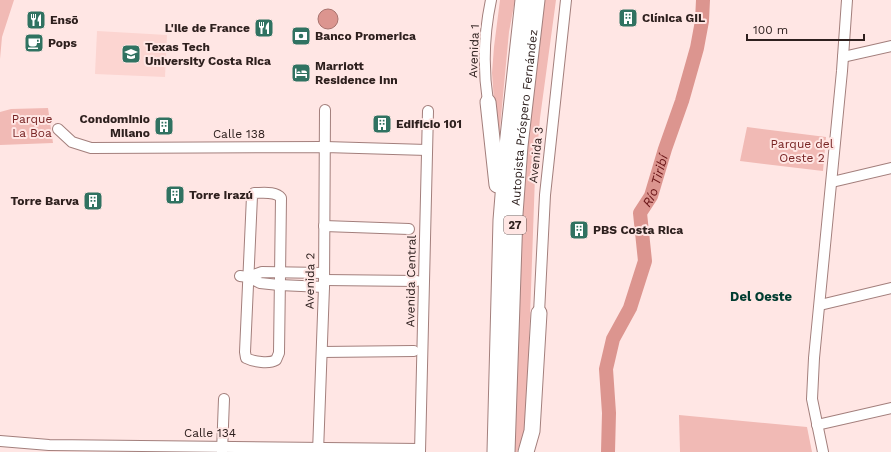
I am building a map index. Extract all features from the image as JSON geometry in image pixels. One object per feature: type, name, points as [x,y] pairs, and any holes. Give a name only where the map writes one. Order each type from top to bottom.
[{"type":"highway","name":"Autopista Próspero Fernández","points":[[495,452],[501,220],[506,146],[522,0]]},
{"type":"highway","name":"Autopista Próspero Fernández","points":[[508,452],[515,214],[520,146],[537,0]]},
{"type":"highway","points":[[488,102],[501,220]]},
{"type":"highway","points":[[526,452],[532,431],[540,313]]},
{"type":"street","name":"Avenida 1","points":[[488,102],[485,86],[486,25],[491,0]]},
{"type":"street","name":"Avenida 3","points":[[540,313],[545,195],[566,0]]},
{"type":"street","points":[[823,452],[812,399],[814,358],[832,182],[847,0]]},
{"type":"street","points":[[843,57],[891,46]]},
{"type":"street","name":"Avenida 2","points":[[318,450],[324,280],[325,110]]},
{"type":"street","name":"Avenida Central","points":[[420,450],[428,111]]},
{"type":"street","name":"Calle 138","points":[[58,129],[72,142],[92,148],[325,147],[427,150]]},
{"type":"street","points":[[832,182],[891,168]]},
{"type":"street","points":[[254,193],[275,193],[281,198],[280,272],[278,353],[276,360],[272,362],[250,360],[246,358],[244,276],[252,196],[254,193]]},
{"type":"street","points":[[324,226],[409,229]]},
{"type":"street","points":[[244,276],[262,272],[280,272],[324,280]]},
{"type":"street","points":[[244,276],[260,283],[279,285],[324,280],[417,281]]},
{"type":"street","points":[[820,305],[891,288]]},
{"type":"street","points":[[322,352],[414,351]]},
{"type":"street","points":[[222,449],[224,399]]},
{"type":"street","points":[[817,425],[891,408]]},
{"type":"street","name":"Calle 134","points":[[0,441],[49,448],[420,450]]},
{"type":"shaded area","points":[[328,9],[335,12],[338,19],[335,26],[328,29],[321,26],[318,19],[321,12]]},
{"type":"shaded area","name":"Texas Tech University Costa Rica","points":[[97,31],[167,35],[165,77],[95,74]]},
{"type":"green space","points":[[0,0],[14,0],[2,37],[0,59]]},
{"type":"green space","points":[[500,0],[515,0],[509,32],[499,138],[496,127],[492,73]]},
{"type":"green space","points":[[541,0],[556,0],[540,118],[535,176],[529,345],[532,357],[524,433],[517,452],[514,452],[520,175]]},
{"type":"green space","name":"Parque La Boa","points":[[48,108],[53,143],[0,145],[0,112],[11,109]]},
{"type":"green space","name":"Parque del Oeste 2","points":[[747,127],[826,137],[823,171],[740,161]]},
{"type":"green space","points":[[679,415],[807,427],[812,452],[680,452]]},
{"type":"waterway","name":"Río Tiribí","points":[[608,452],[609,413],[606,369],[613,339],[630,308],[645,261],[640,213],[651,196],[665,149],[682,101],[697,48],[702,21],[703,0]]},
{"type":"place","name":"Clínica GIL","points":[[628,18]]},
{"type":"place","name":"Ensō","points":[[36,20]]},
{"type":"place","name":"L'ile de France","points":[[264,28]]},
{"type":"place","name":"Banco Promerica","points":[[301,36]]},
{"type":"place","name":"Pops","points":[[34,43]]},
{"type":"place","name":"Texas Tech University Costa Rica","points":[[131,54]]},
{"type":"place","name":"Marriott Residence Inn","points":[[301,73]]},
{"type":"place","name":"Edificio 101","points":[[382,124]]},
{"type":"place","name":"Condominio Milano","points":[[164,126]]},
{"type":"place","name":"Torre Irazú","points":[[175,195]]},
{"type":"place","name":"Torre Barva","points":[[93,201]]},
{"type":"place","name":"PBS Costa Rica","points":[[579,230]]},
{"type":"district","name":"Del Oeste","points":[[761,296]]}]
